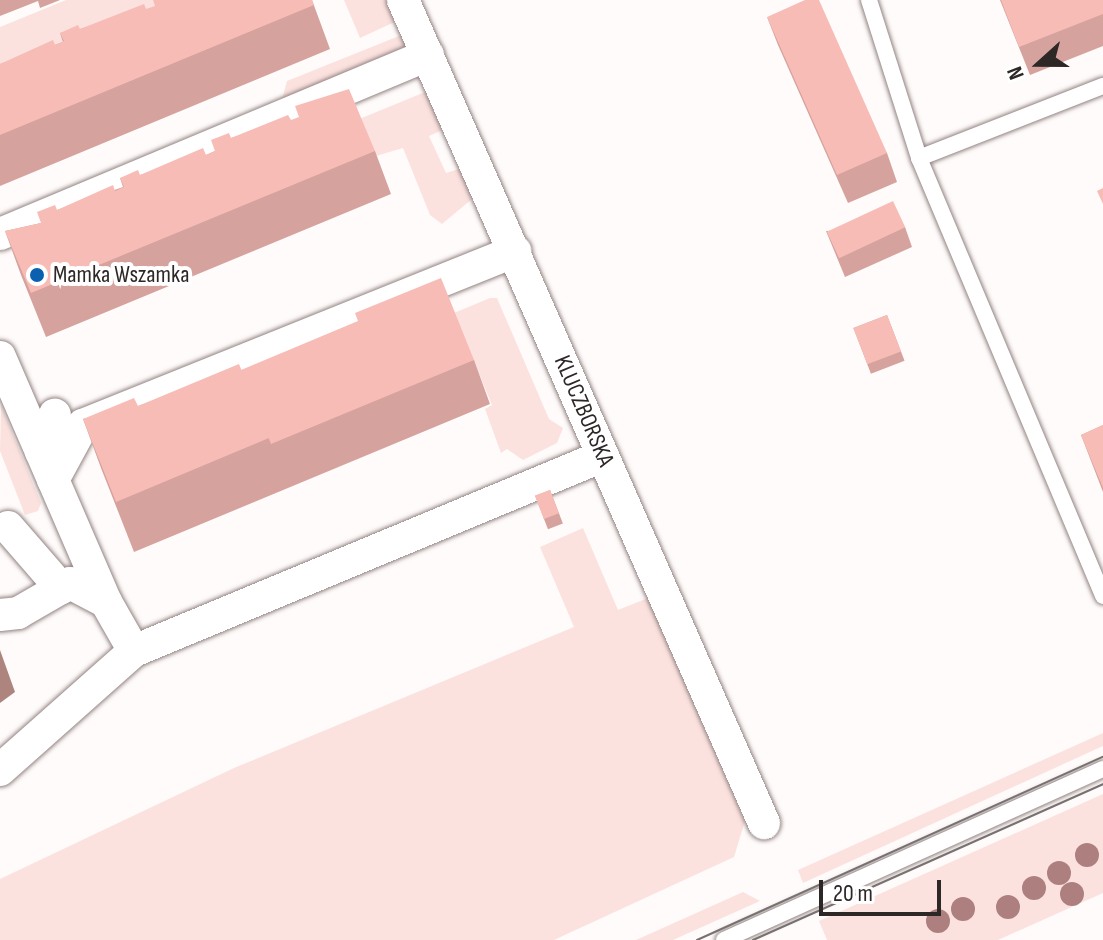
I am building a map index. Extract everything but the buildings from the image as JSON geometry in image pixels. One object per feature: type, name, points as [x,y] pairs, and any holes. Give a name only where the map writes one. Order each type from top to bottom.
[{"type":"street","name":"KLUCZBORSKA","points":[[403,0],[764,823]]},
{"type":"street","points":[[0,234],[428,55]]},
{"type":"street","points":[[47,466],[83,425],[515,251]]},
{"type":"street","points":[[0,357],[106,602],[134,651]]},
{"type":"street","points":[[47,466],[55,414]]},
{"type":"street","points":[[0,770],[134,651],[603,456]]},
{"type":"street","points":[[8,527],[61,588]]},
{"type":"street","points":[[0,615],[18,613],[70,583],[106,602]]},
{"type":"lane","points":[[869,0],[919,158],[1103,596]]},
{"type":"lane","points":[[919,158],[1103,86]]},
{"type":"lane","points":[[724,940],[1103,769]]},
{"type":"shaded area","points":[[66,0],[196,0],[0,67],[0,27]]},
{"type":"shaded area","points":[[344,0],[390,0],[399,20],[360,38]]},
{"type":"shaded area","points":[[404,34],[408,44],[400,54],[281,103],[287,81]]},
{"type":"shaded area","points":[[430,90],[447,128],[429,136],[446,173],[462,168],[473,191],[472,199],[442,224],[430,215],[403,148],[376,156],[352,122]]},
{"type":"shaded area","points":[[497,298],[549,419],[563,428],[557,443],[523,460],[507,449],[501,453],[485,409],[492,405],[454,313]]},
{"type":"shaded area","points":[[1,405],[41,503],[38,511],[25,515],[0,451]]},
{"type":"shaded area","points":[[583,528],[618,610],[648,598],[745,821],[734,857],[554,940],[0,940],[0,879],[234,768],[574,627],[540,547]]},
{"type":"shaded area","points":[[1103,733],[1103,746],[803,883],[798,870]]},
{"type":"shaded area","points":[[1103,794],[1103,893],[998,940],[827,940],[819,921]]},
{"type":"shaded area","points":[[743,892],[760,901],[673,940],[636,940]]},
{"type":"tram line","points":[[697,940],[1103,757]]},
{"type":"tram line","points":[[753,940],[1103,784]]},
{"type":"place","name":"Mamka Wszamka","points":[[37,275]]}]
